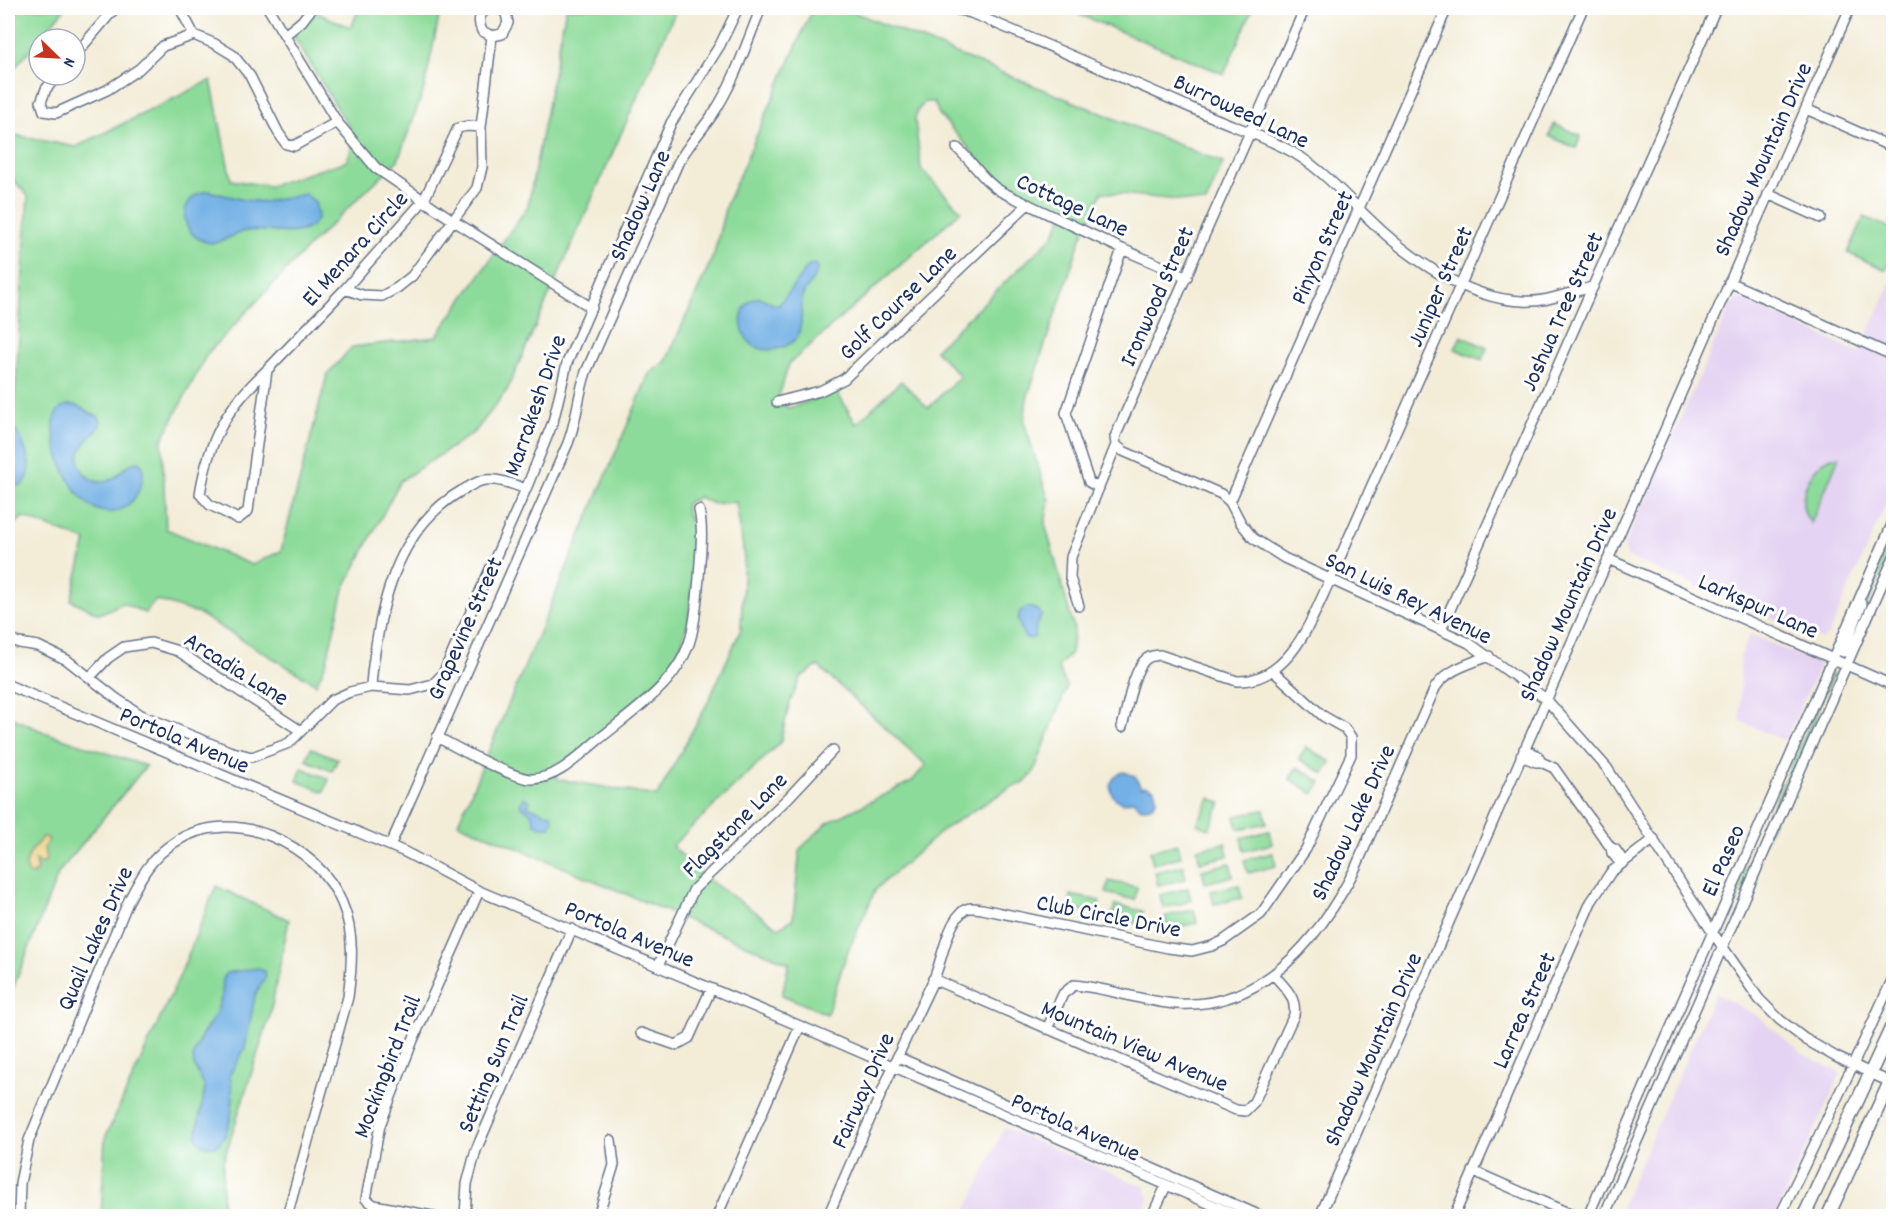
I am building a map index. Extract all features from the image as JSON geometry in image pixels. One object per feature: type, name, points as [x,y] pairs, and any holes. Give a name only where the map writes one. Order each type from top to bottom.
[{"type":"main road","points":[[1803,1216],[1893,1022]]},
{"type":"main road","points":[[1828,1216],[1892,1080]]},
{"type":"street","points":[[87,41],[115,8]]},
{"type":"street","points":[[180,8],[194,36]]},
{"type":"street","points":[[268,8],[337,122],[376,168],[454,221],[592,308]]},
{"type":"street","points":[[285,35],[302,21],[312,8]]},
{"type":"street","points":[[489,8],[482,13],[479,21],[482,31],[492,36],[502,34],[508,26],[506,14],[498,8]]},
{"type":"street","name":"Marrakesh Drive","points":[[8,642],[38,646],[68,660],[141,715],[229,751],[252,757],[289,743],[332,700],[350,692],[371,687],[410,690],[432,684],[443,674],[526,489],[553,422],[567,363],[671,123],[720,45],[738,8]]},
{"type":"street","name":"Shadow Lane","points":[[574,427],[579,392],[586,372],[678,163],[724,95],[761,8]]},
{"type":"street","name":"Burroweed Lane","points":[[951,8],[971,13],[1088,61],[1285,147],[1308,161],[1412,256],[1462,284],[1489,295],[1524,302],[1566,295],[1593,286]]},
{"type":"street","name":"Ironwood Street","points":[[1079,606],[1070,578],[1071,557],[1116,445],[1115,437],[1305,8]]},
{"type":"street","name":"Pinyon Street","points":[[1230,502],[1447,8]]},
{"type":"street","name":"Juniper Street","points":[[1273,671],[1297,644],[1330,580],[1583,8]]},
{"type":"street","name":"Joshua Tree Street","points":[[1441,630],[1716,8]]},
{"type":"street","name":"Shadow Mountain Drive","points":[[1320,1216],[1851,8]]},
{"type":"street","points":[[48,87],[41,102],[44,111],[56,113],[106,90],[139,69],[163,46],[194,36],[215,44],[233,55],[250,76],[286,144],[294,146],[337,122]]},
{"type":"street","points":[[345,289],[362,296],[382,296],[397,288],[412,276],[477,188],[482,167],[481,127],[492,36]]},
{"type":"street","points":[[1806,109],[1893,148]]},
{"type":"street","name":"El Menara Circle","points":[[267,370],[248,511],[238,519],[210,505],[200,494],[205,463],[221,424],[244,391],[345,289],[424,200],[458,128],[481,127]]},
{"type":"street","name":"Cottage Lane","points":[[957,148],[993,187],[1186,277]]},
{"type":"street","points":[[1768,194],[1821,218]]},
{"type":"street","name":"Golf Course Lane","points":[[777,402],[820,391],[843,379],[1028,204]]},
{"type":"street","points":[[1099,488],[1089,483],[1066,413],[1122,249]]},
{"type":"street","points":[[1729,282],[1893,356]]},
{"type":"street","name":"Grapevine Street","points":[[390,846],[574,427]]},
{"type":"street","points":[[1116,445],[1123,451],[1221,494],[1230,502]]},
{"type":"street","points":[[371,687],[372,664],[393,573],[401,556],[428,517],[447,499],[481,481],[501,482],[526,489]]},
{"type":"street","name":"San Luis Rey Avenue","points":[[1230,502],[1241,524],[1253,538],[1284,558],[1469,643],[1546,699],[1607,768],[1713,933],[1759,999],[1780,1020],[1805,1039],[1853,1065],[1892,1080]]},
{"type":"street","points":[[437,737],[511,773],[531,779],[558,773],[655,693],[675,670],[691,638],[699,577],[702,524],[699,510]]},
{"type":"street","name":"El Paseo","points":[[1588,1216],[1893,521]]},
{"type":"street","name":"El Paseo","points":[[1604,1216],[1893,557]]},
{"type":"street","name":"Larkspur Lane","points":[[1608,559],[1893,686]]},
{"type":"street","points":[[1843,651],[1861,610],[1865,586]]},
{"type":"street","name":"Arcadia Lane","points":[[90,677],[108,658],[124,647],[151,643],[178,651],[301,731]]},
{"type":"street","points":[[1122,727],[1138,671],[1144,660],[1151,656],[1160,655],[1237,681],[1249,682],[1273,671]]},
{"type":"street","name":"Shadow Lake Drive","points":[[1047,1029],[1063,994],[1074,985],[1175,1004],[1200,1005],[1250,991],[1274,975],[1307,944],[1324,924],[1340,898],[1442,677],[1451,671],[1489,656]]},
{"type":"street","name":"Club Circle Drive","points":[[933,979],[959,914],[972,907],[1192,951],[1222,941],[1261,914],[1306,849],[1351,755],[1352,737],[1344,728],[1323,716],[1273,671]]},
{"type":"street","name":"Portola Avenue","points":[[8,685],[390,846],[479,891],[800,1026],[1238,1216]]},
{"type":"street","name":"Flagstone Lane","points":[[658,966],[694,889],[789,797],[833,750]]},
{"type":"street","points":[[1523,753],[1537,755],[1541,762],[1554,768],[1623,863]]},
{"type":"street","name":"Quail Lakes Drive","points":[[19,1216],[20,1183],[29,1140],[128,902],[146,867],[170,846],[189,834],[216,828],[232,828],[257,832],[286,843],[315,862],[335,887],[343,904],[352,942],[352,970],[348,997],[287,1216]]},
{"type":"street","name":"Larrea Street","points":[[1454,1216],[1591,902],[1611,872],[1654,839]]},
{"type":"street","name":"Mockingbird Trail","points":[[428,1216],[374,1205],[366,1199],[371,1167],[384,1114],[413,1040],[479,891]]},
{"type":"street","name":"Setting Sun Trail","points":[[465,1216],[467,1184],[476,1150],[572,929]]},
{"type":"street","name":"Mountain View Avenue","points":[[933,979],[1236,1110],[1245,1111],[1254,1102],[1294,1015],[1293,997],[1274,975]]},
{"type":"street","points":[[1780,1216],[1893,976]]},
{"type":"street","name":"Fairway Drive","points":[[828,1216],[933,979]]},
{"type":"street","points":[[641,1033],[676,1045],[689,1038],[711,989]]},
{"type":"street","points":[[717,1216],[800,1026]]},
{"type":"street","name":"Portola Avenue","points":[[898,1058],[1261,1216]]},
{"type":"street","points":[[598,1216],[614,1165],[611,1140]]},
{"type":"street","points":[[1473,1171],[1575,1216]]},
{"type":"street","points":[[1152,1216],[1166,1186]]},
{"type":"shaded area","points":[[1893,278],[1893,488],[1828,636],[1822,639],[1627,557],[1624,546],[1732,302],[1741,298],[1859,353]]},
{"type":"shaded area","points":[[1750,634],[1820,665],[1785,741],[1740,721],[1740,657]]},
{"type":"shaded area","points":[[1715,993],[1756,1015],[1803,1054],[1841,1073],[1775,1216],[1617,1216]]},
{"type":"shaded area","points":[[1004,1128],[1145,1187],[1149,1198],[1141,1216],[964,1216]]},
{"type":"green space","points":[[8,8],[65,8],[49,27],[27,27],[27,53],[8,76]]},
{"type":"green space","points":[[359,8],[441,8],[424,89],[398,160],[311,244],[207,354],[162,440],[166,529],[252,565],[281,551],[327,375],[352,347],[436,337],[528,206],[566,8],[677,8],[507,390],[475,432],[400,481],[344,589],[326,664],[316,684],[199,614],[156,600],[145,613],[123,603],[99,614],[71,600],[86,541],[23,517],[8,530],[8,397],[15,398],[28,196],[8,174],[8,126],[14,135],[76,147],[211,80],[231,180],[269,186],[347,161],[355,137],[292,34],[316,12],[351,28]]},
{"type":"green space","points":[[813,8],[844,8],[1223,163],[1206,203],[1102,192],[1081,238],[1027,398],[1024,422],[1049,501],[1045,524],[1074,628],[1071,653],[1058,667],[1067,687],[1033,774],[1023,784],[1011,787],[944,829],[876,889],[847,953],[827,1014],[782,995],[789,963],[458,823],[649,374],[666,361],[714,254],[726,205]],"holes":[[[925,102],[934,102],[939,114],[997,181],[1063,215],[1053,236],[935,350],[960,376],[928,408],[901,381],[856,424],[837,392],[789,408],[777,402],[789,364],[961,211],[921,169],[915,120],[917,111]],[[699,497],[713,504],[736,502],[744,555],[741,629],[709,700],[657,796],[557,779],[557,771],[652,691],[670,669],[688,623],[696,547],[695,536],[685,507],[688,502]],[[818,666],[926,765],[912,781],[827,823],[800,849],[793,918],[779,928],[710,881],[672,846],[780,743],[790,702],[801,677]]]},
{"type":"green space","points":[[1063,8],[1253,8],[1224,74]]},
{"type":"green space","points":[[1554,124],[1581,136],[1576,148],[1549,136]]},
{"type":"green space","points":[[1864,217],[1893,229],[1893,253],[1886,270],[1848,253]]},
{"type":"green space","points":[[1461,336],[1487,348],[1482,360],[1455,349]]},
{"type":"green space","points":[[1832,457],[1839,457],[1811,523],[1803,506],[1806,486],[1817,468]]},
{"type":"green space","points":[[1893,532],[1893,546],[1852,642],[1867,591]]},
{"type":"green space","points":[[1832,673],[1833,676],[1818,708],[1814,728],[1727,925],[1738,885]]},
{"type":"green space","points":[[8,716],[44,732],[146,766],[59,872],[8,1001]]},
{"type":"green space","points":[[1306,747],[1331,762],[1324,774],[1299,759]]},
{"type":"green space","points":[[311,748],[338,759],[332,771],[306,760]]},
{"type":"green space","points":[[1297,767],[1321,782],[1314,794],[1290,779]]},
{"type":"green space","points":[[302,768],[329,779],[324,792],[297,781]]},
{"type":"green space","points":[[1210,798],[1221,803],[1209,829],[1197,824]]},
{"type":"green space","points":[[1264,810],[1267,823],[1238,829],[1235,816]]},
{"type":"green space","points":[[1269,831],[1272,844],[1244,851],[1241,838]]},
{"type":"green space","points":[[1225,843],[1228,856],[1200,862],[1197,849]]},
{"type":"green space","points":[[1178,844],[1181,857],[1153,864],[1150,851]]},
{"type":"green space","points":[[1273,853],[1276,866],[1248,873],[1244,860]]},
{"type":"green space","points":[[1230,863],[1233,876],[1205,883],[1202,870]]},
{"type":"green space","points":[[1183,866],[1186,879],[1158,885],[1155,872]]},
{"type":"green space","points":[[1109,881],[1137,887],[1135,900],[1106,893]]},
{"type":"green space","points":[[1239,885],[1242,898],[1214,904],[1211,891]]},
{"type":"green space","points":[[216,886],[289,920],[270,1015],[223,1162],[222,1216],[101,1216],[105,1138],[180,975]]},
{"type":"green space","points":[[1188,888],[1191,901],[1163,908],[1160,895]]},
{"type":"green space","points":[[1071,895],[1100,901],[1097,914],[1069,908]]},
{"type":"green space","points":[[1115,905],[1143,911],[1140,924],[1112,917]]},
{"type":"green space","points":[[1194,910],[1197,923],[1168,929],[1165,916]]},
{"type":"sand","points":[[43,836],[49,839],[44,848],[46,861],[41,864],[35,860],[37,870],[30,875],[26,865],[27,860]]},
{"type":"water","points":[[208,191],[244,200],[264,202],[305,194],[315,202],[318,217],[311,226],[301,231],[287,233],[245,231],[221,241],[206,242],[190,231],[185,215],[191,199]]},
{"type":"water","points":[[809,265],[817,266],[817,271],[803,294],[801,326],[797,337],[780,348],[766,350],[756,347],[743,332],[743,313],[747,304],[757,298],[779,305]]},
{"type":"water","points":[[74,405],[98,416],[101,422],[80,453],[80,465],[90,479],[108,481],[130,464],[139,462],[143,467],[142,482],[136,496],[129,504],[112,512],[97,509],[82,499],[61,463],[54,425],[60,408]]},
{"type":"water","points":[[8,422],[23,443],[28,462],[27,479],[22,485],[17,486],[8,481]]},
{"type":"water","points":[[1028,607],[1038,610],[1042,615],[1036,625],[1035,636],[1030,639],[1024,637],[1018,620],[1020,611]]},
{"type":"water","points":[[1124,772],[1135,776],[1141,787],[1147,786],[1154,789],[1157,799],[1152,806],[1142,808],[1134,800],[1124,803],[1114,797],[1110,788],[1111,783],[1114,778]]},
{"type":"water","points":[[524,797],[530,801],[527,806],[552,814],[553,821],[550,827],[535,824],[532,814],[520,805]]},
{"type":"water","points":[[258,968],[264,971],[266,976],[255,996],[245,1048],[230,1074],[233,1099],[231,1118],[225,1136],[217,1146],[207,1146],[202,1144],[196,1136],[205,1088],[194,1065],[193,1056],[200,1038],[216,1014],[226,973]]}]
